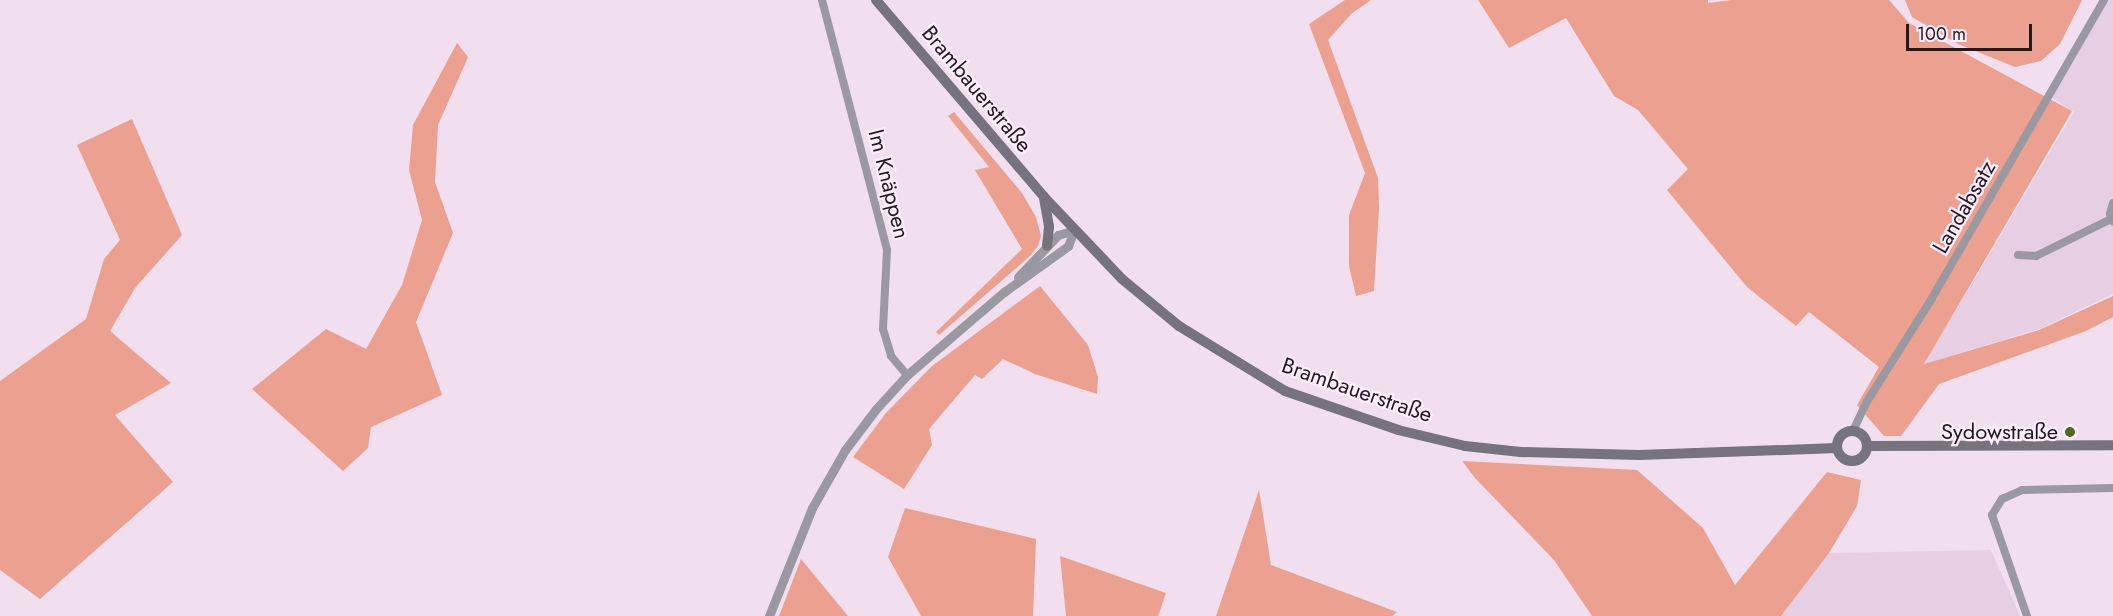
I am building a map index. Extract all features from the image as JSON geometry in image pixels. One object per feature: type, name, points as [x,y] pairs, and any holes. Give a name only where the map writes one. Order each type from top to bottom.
[{"type":"main road","name":"Brambauerstraße","points":[[876,0],[1044,197],[1122,279],[1189,332],[1286,391],[1398,430],[1465,446],[1521,452],[1640,454],[1837,448]]},
{"type":"main road","points":[[1044,197],[1048,227],[1047,246]]},
{"type":"main road","points":[[1853,431],[1863,436],[1868,446],[1865,455],[1854,462],[1841,457],[1837,448],[1841,436],[1853,431]]},
{"type":"main road","points":[[1868,446],[2113,445]]},
{"type":"street","name":"Im Knäppen","points":[[822,0],[887,249],[883,329],[891,356],[907,375]]},
{"type":"street","name":"Landabsatz","points":[[1853,431],[1866,403],[1932,298],[2104,0]]},
{"type":"street","points":[[2018,255],[2036,256],[2112,220],[2113,202]]},
{"type":"street","points":[[1004,292],[1058,235],[1074,230]]},
{"type":"street","points":[[769,616],[812,508],[845,450],[876,409],[907,375],[1004,292],[1068,246],[1074,230]]},
{"type":"street","points":[[2027,616],[1992,515],[2002,499],[2022,490],[2113,488]]},
{"type":"shaded area","points":[[1345,0],[1371,0],[1351,14],[1328,40],[1378,178],[1379,207],[1374,291],[1356,296],[1349,266],[1349,215],[1365,173],[1309,24]]},
{"type":"shaded area","points":[[1478,0],[1708,0],[1708,3],[1732,0],[1889,0],[1909,23],[2072,111],[1924,364],[2039,330],[2113,296],[2113,317],[2086,331],[1939,384],[1901,436],[1884,436],[1857,405],[1879,367],[1809,312],[1796,326],[1747,287],[1667,190],[1688,169],[1638,110],[1614,96],[1566,18],[1509,48]]},
{"type":"shaded area","points":[[1905,0],[2082,0],[2060,44],[2041,61],[2015,67],[1958,44],[1912,17]]},
{"type":"shaded area","points":[[2101,0],[2113,0],[2113,294],[2039,329],[1924,364],[2074,112],[2051,97]]},
{"type":"shaded area","points":[[457,43],[468,57],[438,125],[435,182],[453,233],[416,322],[442,395],[371,427],[368,448],[343,471],[252,389],[326,329],[366,349],[402,285],[422,220],[409,170],[413,125]]},
{"type":"shaded area","points":[[954,112],[1022,193],[1036,217],[1041,236],[1038,246],[1030,256],[939,335],[936,332],[1022,249],[975,170],[989,167],[948,116]]},
{"type":"shaded area","points":[[132,119],[182,235],[135,288],[110,331],[171,383],[115,415],[173,482],[40,599],[0,570],[0,381],[86,319],[104,259],[120,240],[77,145]]},
{"type":"shaded area","points":[[1040,286],[1088,345],[1098,377],[1097,394],[1035,374],[1003,359],[982,379],[975,375],[929,429],[932,445],[904,489],[853,457],[886,413],[932,366]]},
{"type":"shaded area","points":[[1462,461],[1637,470],[1703,528],[1735,585],[1827,472],[1861,480],[1857,506],[1829,553],[1781,616],[1592,616],[1554,560],[1475,478]]},
{"type":"shaded area","points":[[1259,490],[1271,565],[1397,612],[1392,616],[1216,616]]},
{"type":"shaded area","points":[[905,508],[1036,539],[1033,616],[921,616],[888,557]]},
{"type":"shaded area","points":[[1991,550],[2020,616],[1781,616],[1829,553]]},
{"type":"shaded area","points":[[1060,556],[1166,593],[1158,616],[1066,616]]},
{"type":"shaded area","points":[[801,559],[848,616],[779,616]]},
{"type":"place","name":"Sydowstraße","points":[[2070,432]]}]
